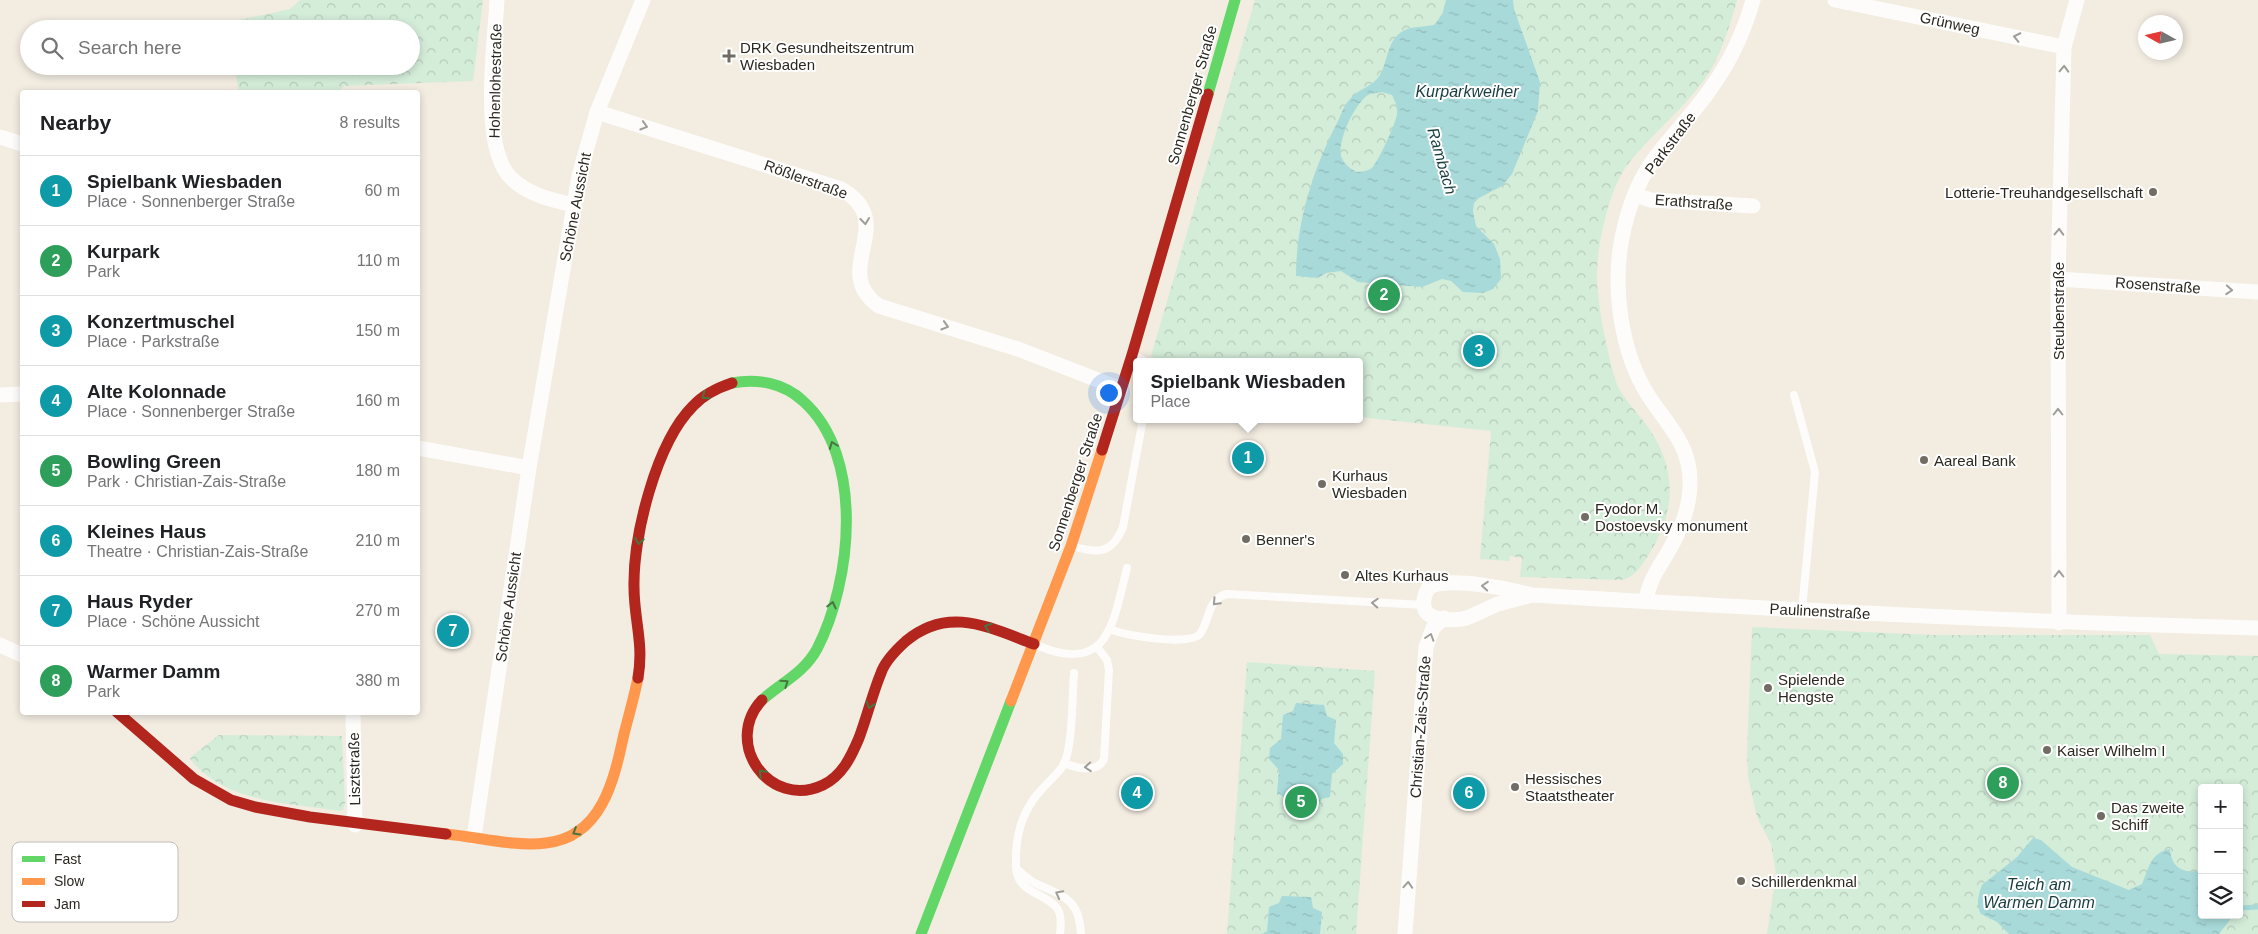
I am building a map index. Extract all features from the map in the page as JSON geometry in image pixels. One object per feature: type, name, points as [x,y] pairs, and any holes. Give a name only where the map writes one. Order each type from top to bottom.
[{"type":"street","name":"Hohenlohestraße","points":[[497,0],[492,136],[497,156],[512,179],[546,198],[574,205]]},
{"type":"street","name":"Schöne Aussicht","points":[[474,837],[529,468],[586,145],[597,112],[643,0]]},
{"type":"street","name":"Sonnenberger Straße","points":[[920,934],[1072,546],[1132,355],[1235,0]]},
{"type":"street","name":"Parkstraße","points":[[1646,600],[1650,581],[1673,544],[1685,518],[1690,492],[1688,464],[1679,440],[1647,392],[1632,358],[1620,314],[1617,282],[1618,263],[1634,195],[1650,165],[1711,89],[1721,73],[1735,50],[1749,16],[1753,0]]},
{"type":"street","name":"Grünweg","points":[[1835,0],[2064,47]]},
{"type":"street","name":"Steubenstraße","points":[[2059,623],[2058,279],[2064,47],[2077,0]]},
{"type":"street","name":"Rößlerstraße","points":[[597,112],[841,189],[854,196],[862,206],[866,218],[860,274],[862,287],[867,297],[879,306],[1018,349],[1121,389]]},
{"type":"street","points":[[0,137],[20,143]]},
{"type":"street","name":"Erathstraße","points":[[1634,195],[1651,200],[1753,206]]},
{"type":"street","name":"Rosenstraße","points":[[2058,279],[2258,292]]},
{"type":"street","points":[[120,715],[180,770],[227,800],[248,806],[355,825],[524,844],[556,842],[577,832],[596,818],[607,796],[616,772],[640,670],[641,638],[634,585],[639,537],[651,490],[667,450],[683,418],[700,400],[721,386],[733,382],[760,381],[781,386],[800,395],[810,404],[822,421],[831,439],[843,477],[846,495],[846,532],[840,567],[830,614],[820,641],[802,670],[756,705],[748,722],[747,733],[750,755],[759,772],[782,787],[799,789],[816,786],[837,776],[851,759],[887,661],[904,642],[926,629],[954,622],[969,622],[983,625],[1034,644]]},
{"type":"street","points":[[0,395],[20,394]]},
{"type":"street","points":[[420,448],[529,468]]},
{"type":"street","name":"Paulinenstraße","points":[[1424,605],[1427,591],[1438,583],[1500,587],[1532,595],[1802,610],[2059,623],[2258,628]]},
{"type":"street","points":[[1424,605],[1427,613],[1444,618],[1458,619],[1468,617],[1496,605],[1532,595]]},
{"type":"street","name":"Christian-Zais-Straße","points":[[1404,934],[1426,647],[1433,628],[1444,618]]},
{"type":"street","points":[[0,645],[20,654]]},
{"type":"street","name":"Lisztstraße","points":[[353,715],[355,825]]},
{"type":"lane","points":[[1132,355],[1138,358]]},
{"type":"lane","points":[[1794,395],[1815,472],[1802,610]]},
{"type":"lane","points":[[1072,546],[1096,552],[1113,545],[1118,538],[1123,527],[1142,423]]},
{"type":"lane","points":[[1034,644],[1049,650],[1069,654],[1088,652],[1097,647],[1103,642],[1110,629],[1127,568]]},
{"type":"lane","points":[[1110,629],[1132,637],[1190,639],[1200,634],[1216,601],[1227,594],[1424,605]]},
{"type":"lane","points":[[1064,764],[1080,768],[1092,768],[1102,763],[1105,753],[1109,670],[1107,660],[1097,647]]},
{"type":"lane","points":[[1060,934],[1061,920],[1057,908],[1025,888],[1016,869],[1020,827],[1025,810],[1064,764],[1069,741],[1074,673]]},
{"type":"lane","points":[[1016,869],[1037,884],[1069,900],[1077,910],[1081,934]]},
{"type":"green space","points":[[300,0],[483,0],[473,81],[344,86],[341,90],[239,90],[236,75],[420,75],[420,20],[240,20],[290,9]]},
{"type":"green space","points":[[1255,0],[1737,0],[1723,43],[1708,74],[1684,104],[1637,153],[1621,175],[1610,203],[1601,235],[1597,266],[1599,303],[1615,379],[1624,397],[1655,438],[1662,453],[1670,484],[1666,517],[1660,533],[1643,564],[1631,576],[1621,580],[1520,577],[1522,558],[1510,556],[1509,561],[1480,559],[1491,431],[1363,417],[1363,358],[1154,358],[1151,356]]},
{"type":"green space","points":[[1752,627],[1933,635],[2150,635],[2159,654],[2258,656],[2258,934],[1767,934],[1776,874],[1771,844],[1757,817],[1748,777],[1747,753]]},
{"type":"green space","points":[[1247,662],[1375,671],[1356,934],[1227,934]]},
{"type":"green space","points":[[219,735],[342,736],[345,803],[343,810],[279,803],[239,793],[221,785],[204,774],[190,759]]},
{"type":"water","name":"Kurparkweiher","points":[[1446,0],[1513,0],[1514,9],[1540,82],[1538,111],[1512,174],[1502,186],[1479,198],[1474,203],[1473,211],[1476,226],[1494,244],[1500,259],[1501,279],[1493,289],[1483,293],[1463,292],[1451,281],[1442,279],[1422,287],[1358,282],[1341,271],[1326,273],[1318,278],[1296,276],[1299,236],[1313,178],[1344,107],[1353,96],[1377,79],[1384,67],[1394,39],[1399,34],[1408,29],[1434,25],[1442,15]],"holes":[[[1382,92],[1392,95],[1397,106],[1394,125],[1372,168],[1357,172],[1347,166],[1341,156],[1342,141],[1349,122],[1359,104],[1370,94]]]},
{"type":"water","points":[[1296,703],[1324,705],[1327,716],[1336,720],[1334,743],[1343,754],[1343,764],[1332,774],[1330,797],[1321,799],[1318,808],[1289,806],[1287,799],[1277,793],[1279,770],[1269,759],[1270,748],[1281,739],[1283,715],[1293,711]]},
{"type":"water","name":"Teich am Warmen Damm","points":[[2033,838],[2041,840],[2072,867],[2129,890],[2142,884],[2151,862],[2158,854],[2170,849],[2172,859],[2177,867],[2185,871],[2196,871],[2198,874],[2198,919],[2231,919],[2219,934],[2009,934],[1997,922],[1981,914],[1978,900],[1982,885],[2017,857]]},
{"type":"water","points":[[1282,896],[1311,897],[1313,908],[1322,912],[1320,934],[1262,934],[1267,931],[1269,907],[1279,903]]},
{"type":"waterway","points":[[2243,908],[2258,907]]},
{"type":"traffic: fast","points":[[1208,94],[1235,0]]},
{"type":"traffic: fast","points":[[732,383],[751,381],[770,383],[787,390],[803,401],[823,425],[836,453],[844,486],[846,520],[844,555],[838,589],[829,621],[817,649],[806,665],[762,700]]},
{"type":"traffic: fast","points":[[921,934],[1011,701]]},
{"type":"traffic: slow","points":[[1011,701],[1071,546],[1102,450]]},
{"type":"traffic: slow","points":[[446,834],[509,843],[534,844],[565,838],[580,830],[593,818],[610,787],[638,678]]},
{"type":"traffic: jam","points":[[1102,450],[1132,355],[1208,94]]},
{"type":"traffic: jam","points":[[638,678],[640,654],[634,599],[635,566],[642,517],[649,491],[668,443],[680,422],[702,398],[716,389],[732,383]]},
{"type":"traffic: jam","points":[[762,700],[751,717],[747,735],[750,752],[758,768],[770,780],[785,788],[804,790],[823,785],[836,777],[841,771],[859,738],[885,664],[902,644],[922,630],[938,624],[970,623],[1034,644]]},
{"type":"traffic: jam","points":[[120,715],[194,779],[231,800],[255,807],[310,817],[446,834]]},
{"type":"place","name":"DRK Gesundheitszentrum Wiesbaden","points":[[729,56]]},
{"type":"place","name":"Lotterie-Treuhandgesellschaft","points":[[2153,192]]},
{"type":"place","name":"Kurpark","points":[[1384,295]]},
{"type":"place","name":"Konzertmuschel","points":[[1479,351]]},
{"type":"place","name":"Spielbank Wiesbaden","points":[[1248,458]]},
{"type":"place","name":"Aareal Bank","points":[[1924,460]]},
{"type":"place","name":"Kurhaus Wiesbaden","points":[[1322,484]]},
{"type":"place","name":"Fyodor M. Dostoevsky monument","points":[[1585,517]]},
{"type":"place","name":"Benner's","points":[[1246,539]]},
{"type":"place","name":"Altes Kurhaus","points":[[1345,575]]},
{"type":"place","name":"Haus Ryder","points":[[453,631]]},
{"type":"place","name":"Spielende Hengste","points":[[1768,688]]},
{"type":"place","name":"Kaiser Wilhelm I","points":[[2047,750]]},
{"type":"place","name":"Warmer Damm","points":[[2003,783]]},
{"type":"place","name":"Hessisches Staatstheater","points":[[1515,787]]},
{"type":"place","name":"Alte Kolonnade","points":[[1137,793]]},
{"type":"place","name":"Kleines Haus","points":[[1469,793]]},
{"type":"place","name":"Bowling Green","points":[[1301,802]]},
{"type":"place","name":"Das zweite Schiff","points":[[2101,816]]},
{"type":"place","name":"Schillerdenkmal","points":[[1741,881]]},
{"type":"water label","name":"Rambach","points":[[1442,161]]}]
